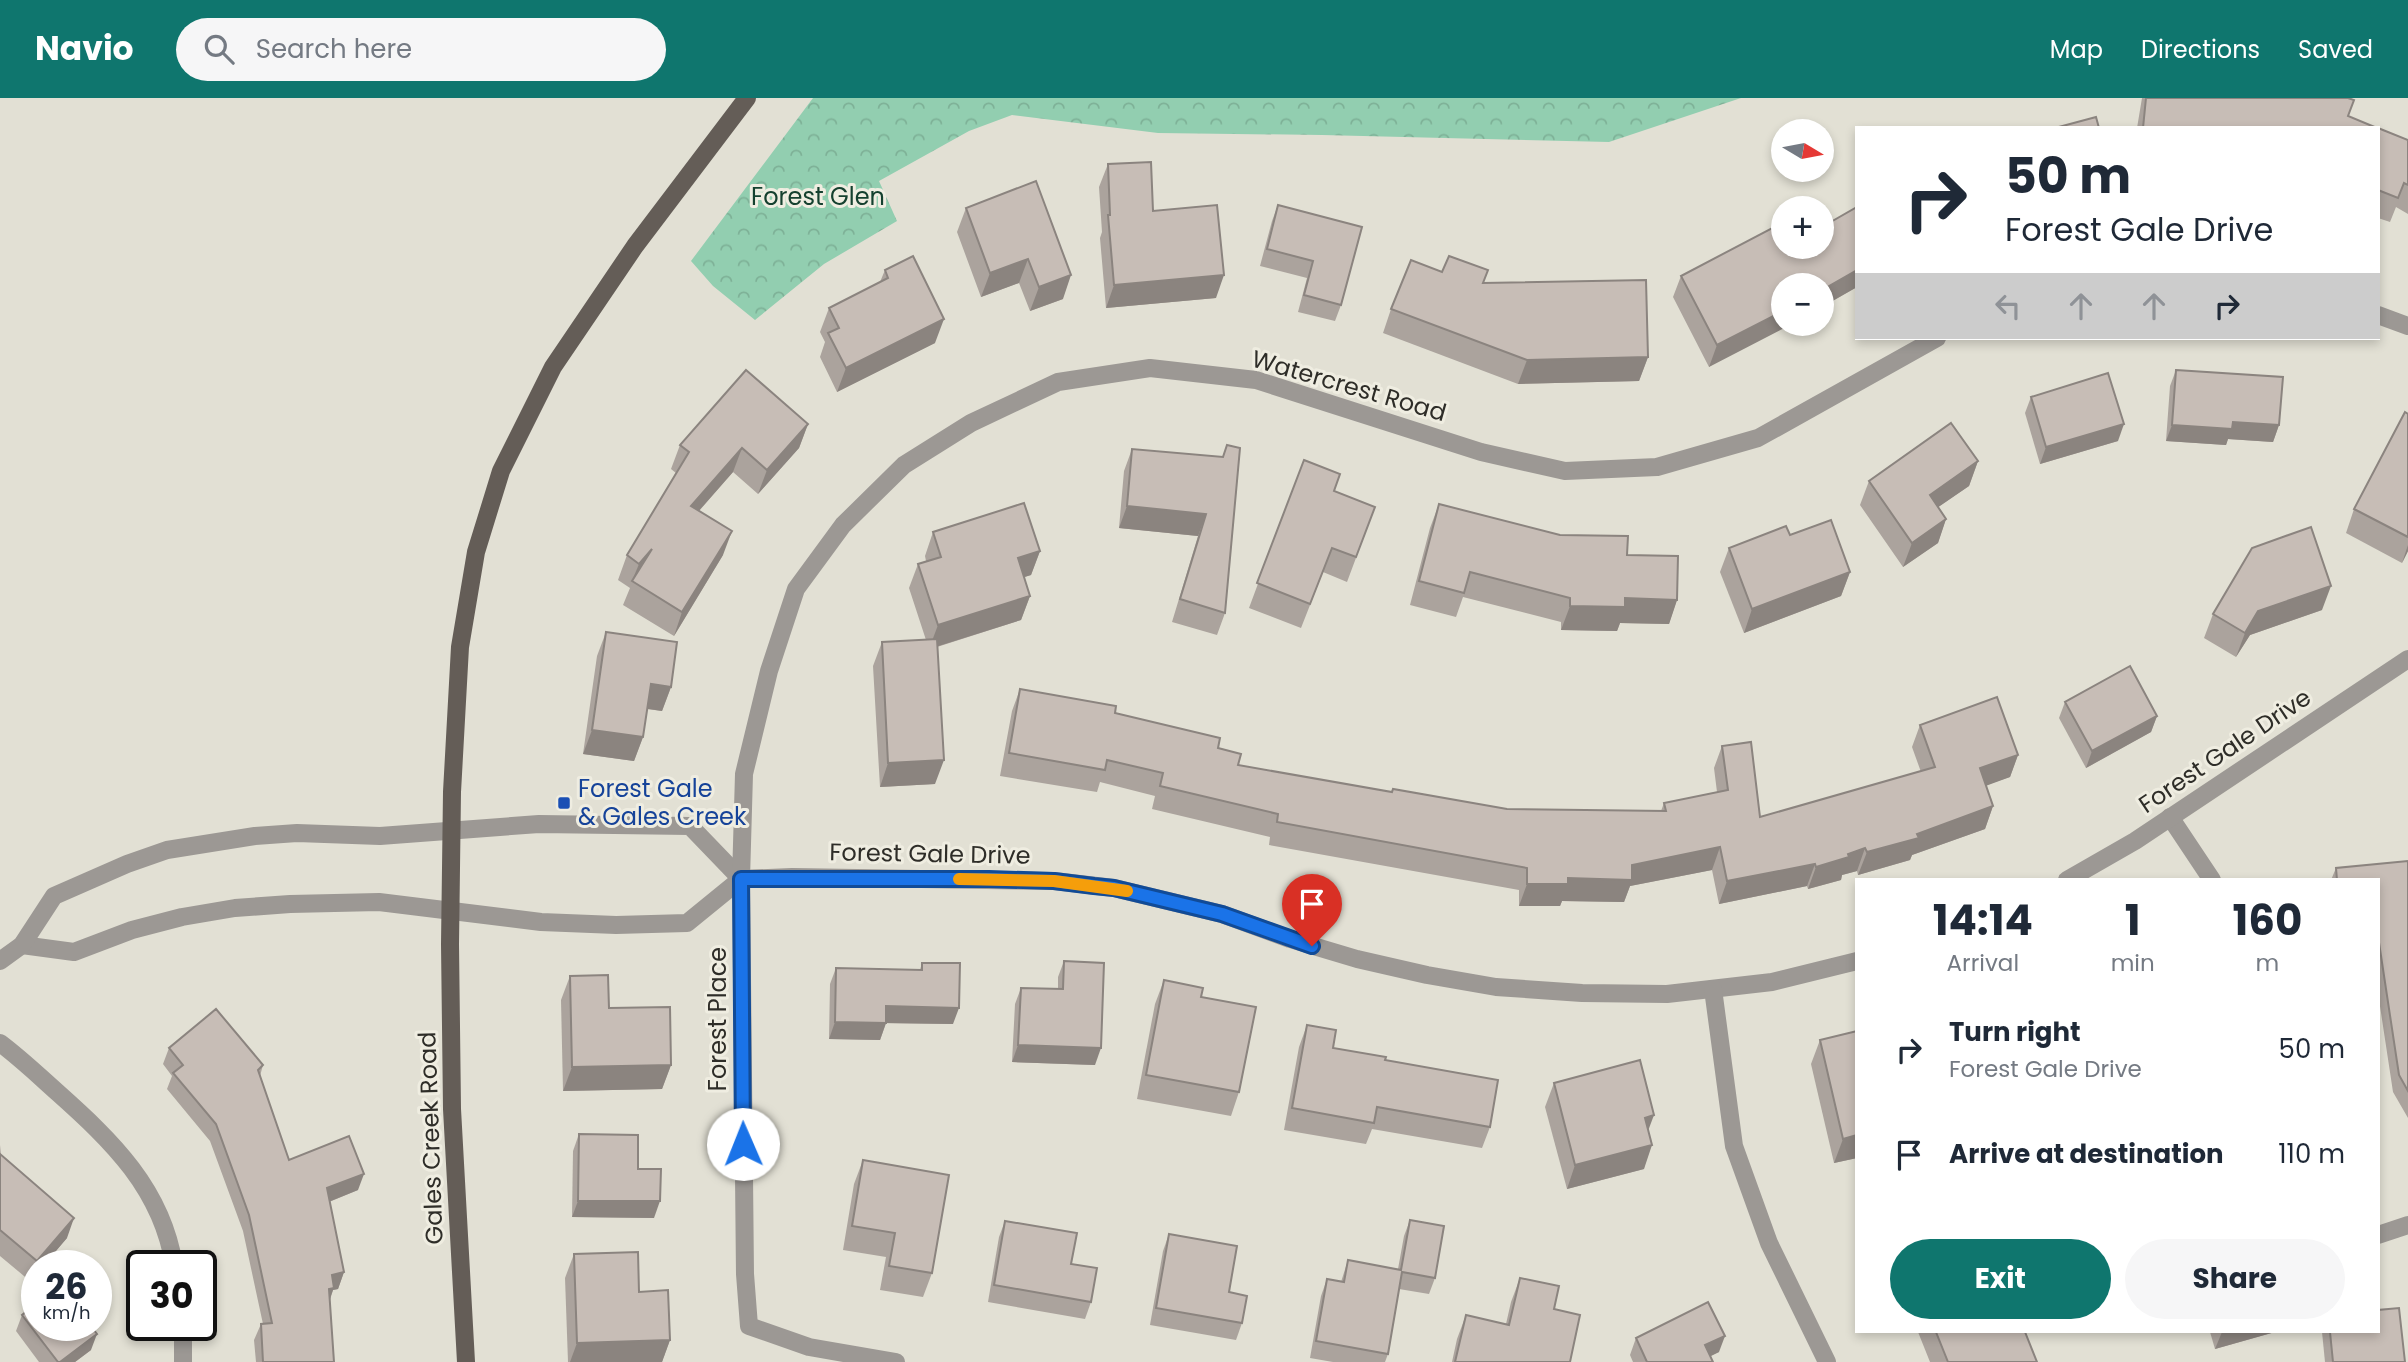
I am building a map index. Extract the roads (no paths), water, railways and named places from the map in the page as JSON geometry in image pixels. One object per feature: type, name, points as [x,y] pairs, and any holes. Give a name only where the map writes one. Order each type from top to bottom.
[{"type":"main road","name":"Gales Creek Road","points":[[466,1362],[452,1109],[452,831],[460,647],[476,552],[501,471],[554,367],[635,246],[747,98]]},
{"type":"street","points":[[2380,316],[2408,326]]},
{"type":"street","name":"Watercrest Road","points":[[741,879],[744,774],[769,671],[796,589],[843,525],[904,465],[971,423],[1058,382],[1150,368],[1256,380],[1481,452],[1565,471],[1657,467],[1758,438],[1933,340]]},
{"type":"street","name":"Forest Gale Drive","points":[[2070,878],[2135,841],[2408,659]]},
{"type":"street","points":[[2170,817],[2212,878]]},
{"type":"street","points":[[0,961],[22,945],[54,896],[127,864],[167,850],[244,837],[298,833],[380,836],[539,824],[690,826],[741,879],[687,923],[616,925],[541,922],[379,902],[290,904],[235,908],[182,917],[132,930],[74,952],[22,945]]},
{"type":"street","name":"Forest Gale Drive","points":[[741,879],[792,877],[1054,881],[1114,888],[1222,914],[1346,956],[1496,987],[1582,993],[1667,994],[1772,982],[1855,961]]},
{"type":"street","name":"Forest Place","points":[[741,879],[745,1274],[749,1326],[809,1348],[895,1362]]},
{"type":"street","points":[[1713,989],[1734,1146],[1769,1243],[1827,1362]]},
{"type":"street","points":[[0,1043],[104,1134],[144,1183],[171,1250]]},
{"type":"street","points":[[2380,1234],[2408,1225]]},
{"type":"street","points":[[183,1341],[183,1362]]},
{"type":"place","name":"Forest Gale & Gales Creek","points":[[564,803]]},
{"type":"park label","name":"Forest Glen","points":[[818,197]]}]
